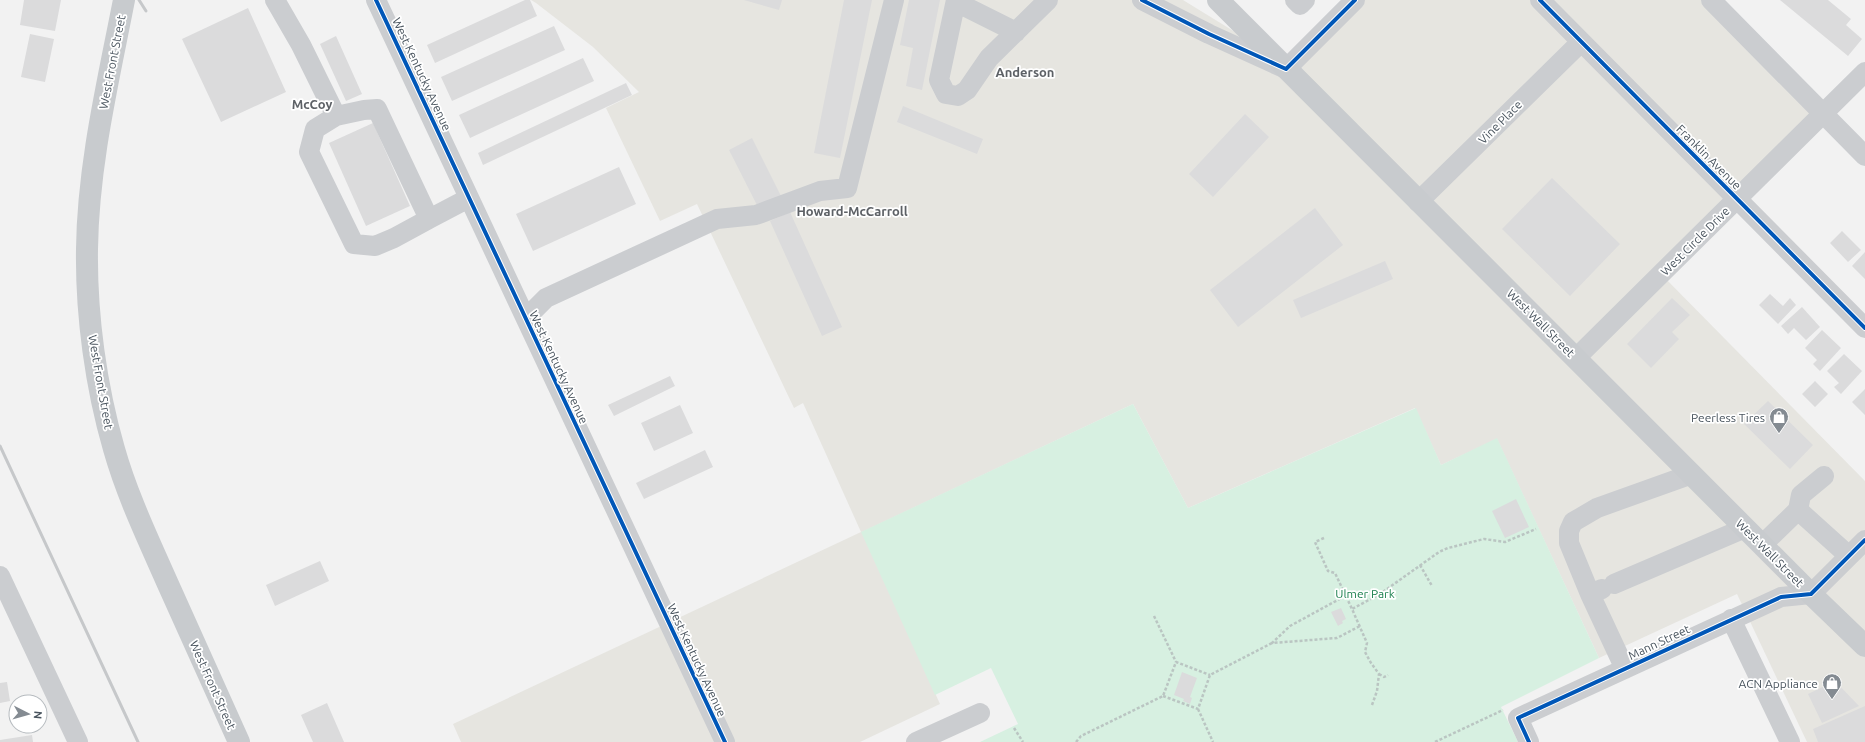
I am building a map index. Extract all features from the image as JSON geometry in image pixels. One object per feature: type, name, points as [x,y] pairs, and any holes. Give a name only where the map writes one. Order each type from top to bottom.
[{"type":"main road","name":"West Front Street","points":[[124,0],[94,153],[89,202],[87,249],[88,297],[96,368],[114,450],[138,518],[239,742]]},
{"type":"main road","name":"West Wall Street","points":[[1218,0],[1418,202],[1865,646]]},
{"type":"street","points":[[275,0],[301,44],[336,116]]},
{"type":"street","name":"West Kentucky Avenue","points":[[376,0],[725,742]]},
{"type":"street","points":[[526,318],[546,298],[717,219],[756,215],[820,191],[847,188],[894,0]]},
{"type":"street","points":[[1016,32],[956,1],[939,80],[946,94],[958,96],[967,90],[989,58],[1016,32],[1048,0]]},
{"type":"street","points":[[1142,0],[1210,34],[1286,69],[1352,1]]},
{"type":"street","points":[[1295,0],[1300,5],[1305,0]]},
{"type":"street","name":"Franklin Avenue","points":[[1540,0],[1865,328]]},
{"type":"street","points":[[1711,0],[1865,156]]},
{"type":"street","name":"Vine Place","points":[[1418,202],[1581,42]]},
{"type":"street","name":"West Circle Drive","points":[[1576,358],[1865,72]]},
{"type":"street","points":[[429,219],[377,110],[364,110],[336,116],[315,128],[309,152],[354,244],[375,246],[394,238],[469,198]]},
{"type":"street","points":[[1625,669],[1602,589],[1569,543],[1568,531],[1573,522],[1598,508],[1692,474]]},
{"type":"street","points":[[1762,545],[1798,510],[1801,495],[1824,476]]},
{"type":"street","points":[[1798,510],[1849,556]]},
{"type":"street","points":[[1602,589],[1745,528]]},
{"type":"street","points":[[1811,594],[1865,540]]},
{"type":"street","points":[[0,576],[78,742]]},
{"type":"street","name":"Mann Street","points":[[1528,742],[1518,718],[1781,597],[1811,594]]},
{"type":"street","points":[[1731,619],[1790,742]]},
{"type":"street","points":[[916,742],[980,713]]},
{"type":"path","points":[[1352,609],[1380,594],[1420,565],[1448,548],[1484,539],[1505,542],[1536,529]]},
{"type":"path","points":[[1324,538],[1315,542],[1328,571],[1334,573],[1360,626],[1367,643],[1365,652],[1379,674],[1384,677],[1388,675]]},
{"type":"path","points":[[1420,565],[1432,586]]},
{"type":"path","points":[[1213,742],[1198,709],[1210,675],[1272,643],[1290,626],[1345,596]]},
{"type":"path","points":[[1154,616],[1176,662],[1210,675]]},
{"type":"path","points":[[1272,643],[1337,638],[1360,626]]},
{"type":"path","points":[[1076,742],[1082,736],[1163,696],[1176,662]]},
{"type":"path","points":[[1372,705],[1377,691],[1379,674]]},
{"type":"path","points":[[1163,696],[1198,709]]},
{"type":"path","points":[[1014,728],[1023,742]]},
{"type":"shaded area","points":[[531,0],[1183,0],[1266,51],[1287,71],[1358,0],[1706,0],[1820,116],[1661,274],[1865,481],[1865,742],[1807,742],[1737,594],[1599,658],[1497,439],[1441,465],[1415,408],[1188,508],[1133,404],[862,532],[940,704],[860,742],[461,742],[453,724],[861,532],[803,403],[794,408],[697,204],[660,221],[606,108],[639,92],[593,47]]},
{"type":"green space","name":"Ulmer Park","points":[[1133,404],[1188,508],[1416,408],[1441,465],[1497,438],[1599,658],[1501,707],[1518,742],[980,742],[1018,724],[991,668],[935,695],[861,532]]},
{"type":"building","points":[[24,0],[61,0],[55,31],[20,25]]},
{"type":"building","points":[[525,0],[530,0],[537,16],[435,63],[427,45]]},
{"type":"building","points":[[744,0],[782,0],[779,10]]},
{"type":"building","points":[[844,0],[872,0],[840,158],[814,153]]},
{"type":"building","points":[[909,0],[940,0],[922,90],[906,86],[913,48],[900,45]]},
{"type":"building","points":[[1780,0],[1828,0],[1851,19],[1846,25],[1862,39],[1848,56]]},
{"type":"building","points":[[248,8],[286,92],[221,122],[182,39]]},
{"type":"building","points":[[554,26],[565,50],[452,101],[441,77]]},
{"type":"building","points":[[30,34],[54,39],[45,82],[21,77]]},
{"type":"building","points":[[336,36],[362,94],[346,101],[320,44]]},
{"type":"building","points":[[583,58],[594,81],[470,138],[459,115]]},
{"type":"building","points":[[626,83],[632,95],[483,165],[478,153]]},
{"type":"building","points":[[903,106],[983,139],[977,154],[897,122]]},
{"type":"building","points":[[1245,114],[1269,137],[1213,197],[1189,174]]},
{"type":"building","points":[[373,123],[410,206],[366,226],[329,143]]},
{"type":"building","points":[[752,138],[782,198],[759,209],[729,150]]},
{"type":"building","points":[[619,167],[636,204],[533,251],[516,214]]},
{"type":"building","points":[[1552,178],[1620,244],[1570,296],[1502,229]]},
{"type":"building","points":[[1315,208],[1343,245],[1238,327],[1210,290]]},
{"type":"building","points":[[790,212],[842,327],[822,336],[770,221]]},
{"type":"building","points":[[1842,231],[1861,250],[1848,262],[1830,243]]},
{"type":"building","points":[[1865,252],[1865,279],[1852,266]]},
{"type":"building","points":[[1385,261],[1393,279],[1301,318],[1293,300]]},
{"type":"building","points":[[1770,294],[1783,306],[1790,298],[1796,305],[1778,324],[1759,305]]},
{"type":"building","points":[[1672,298],[1690,315],[1672,332],[1679,339],[1651,368],[1627,344]]},
{"type":"building","points":[[1802,307],[1820,327],[1806,340],[1794,328],[1788,334],[1781,326]]},
{"type":"building","points":[[1822,330],[1841,348],[1820,371],[1813,364],[1817,360],[1805,348]]},
{"type":"building","points":[[1844,354],[1862,371],[1841,394],[1834,387],[1839,383],[1827,371]]},
{"type":"building","points":[[670,376],[675,386],[614,416],[608,405]]},
{"type":"building","points":[[1815,381],[1828,394],[1815,407],[1802,394]]},
{"type":"building","points":[[1865,389],[1865,415],[1852,402]]},
{"type":"building","name":"Peerless Tires","points":[[1768,401],[1813,445],[1790,469],[1744,424]]},
{"type":"building","points":[[680,405],[693,433],[654,451],[641,423]]},
{"type":"building","points":[[705,450],[713,467],[644,499],[636,483]]},
{"type":"building","points":[[1516,499],[1529,527],[1505,538],[1492,511]]},
{"type":"building","points":[[320,561],[329,581],[275,606],[266,585]]},
{"type":"building","points":[[1341,608],[1346,619],[1338,626],[1331,612]]},
{"type":"building","points":[[1182,672],[1197,678],[1190,697],[1192,698],[1190,704],[1183,701],[1184,699],[1174,695]]},
{"type":"building","name":"ACN Appliance","points":[[1835,681],[1859,706],[1822,723],[1808,694]]},
{"type":"building","points":[[7,682],[9,694],[8,701],[0,703],[0,683]]},
{"type":"building","points":[[327,703],[344,742],[313,742],[301,715]]},
{"type":"building","points":[[1865,706],[1865,742],[1818,742],[1813,729]]},
{"type":"building","points":[[32,735],[33,742],[0,742],[0,740]]},
{"type":"railway","points":[[139,0],[146,11]]},
{"type":"railway","points":[[0,446],[138,742]]},
{"type":"cycle path","points":[[376,0],[725,742]]},
{"type":"cycle path","points":[[1142,0],[1209,34],[1286,69],[1355,0]]},
{"type":"cycle path","points":[[1540,0],[1865,328]]},
{"type":"cycle path","points":[[1529,742],[1518,718],[1781,597],[1811,594],[1865,540]]},
{"type":"place","name":"Peerless Tires","points":[[1779,434]]},
{"type":"place","name":"ACN Appliance","points":[[1832,700]]},
{"type":"district","name":"Anderson","points":[[1025,72]]},
{"type":"district","name":"McCoy","points":[[312,104]]},
{"type":"district","name":"Howard-McCarroll","points":[[852,211]]}]
